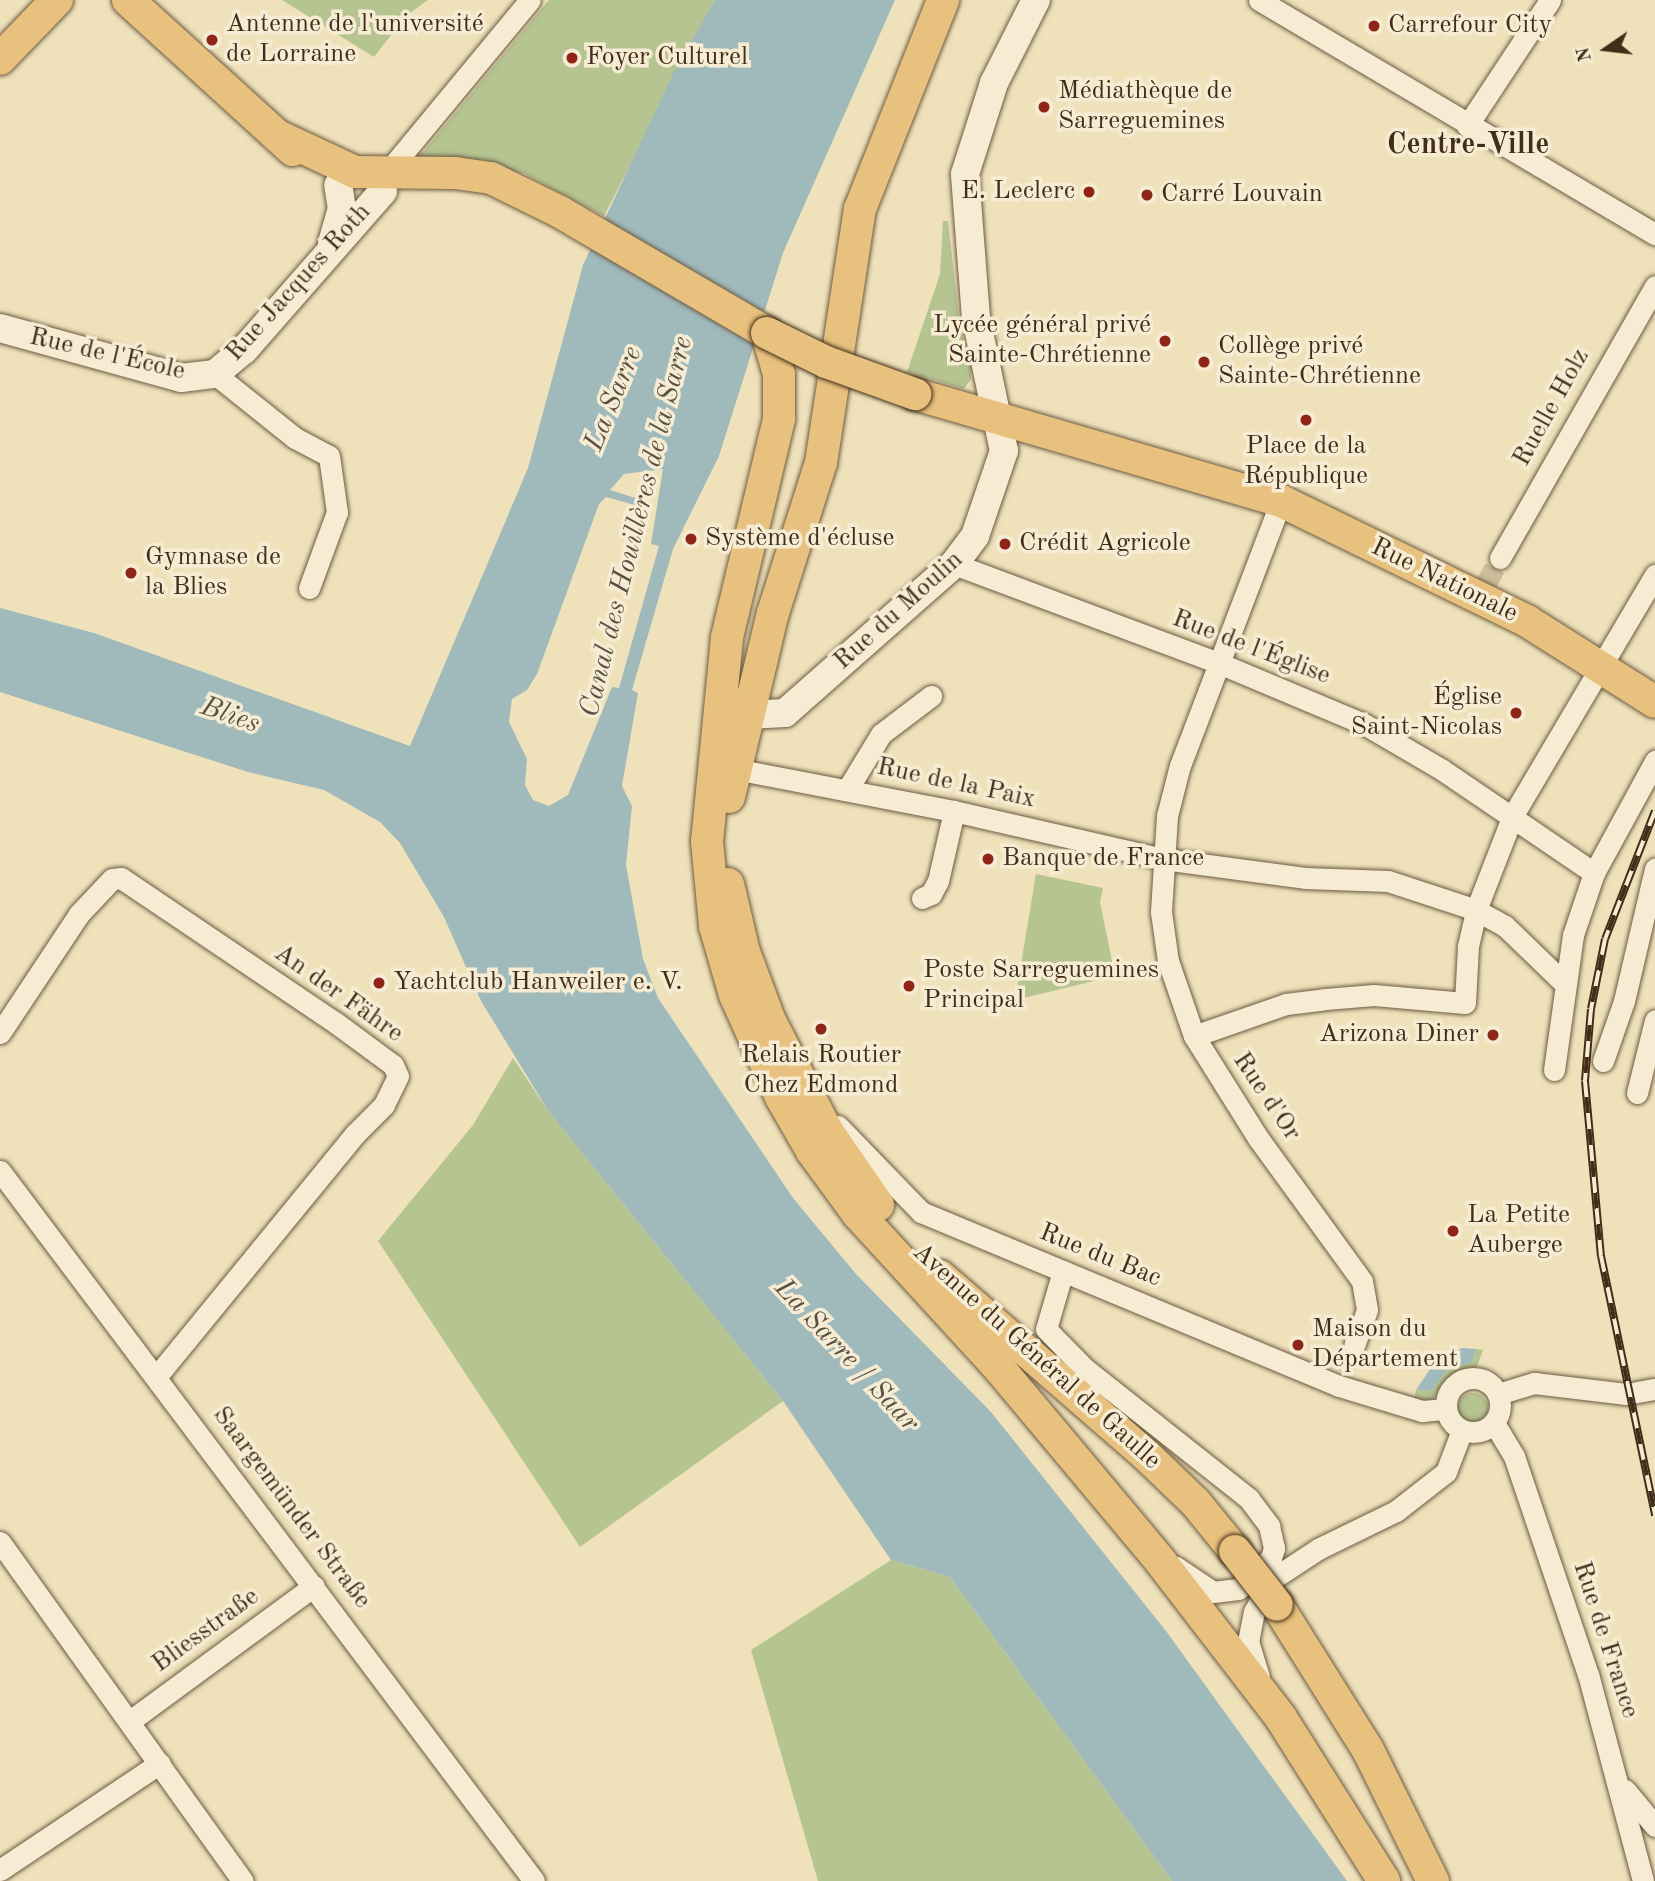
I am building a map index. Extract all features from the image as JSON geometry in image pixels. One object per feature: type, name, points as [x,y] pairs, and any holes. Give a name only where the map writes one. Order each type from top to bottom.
[{"type":"main road","points":[[0,59],[57,0]]},
{"type":"main road","points":[[128,0],[314,171],[338,185],[384,183],[526,197],[560,212],[767,333],[837,367],[997,419]]},
{"type":"main road","points":[[731,704],[800,469],[813,412],[834,247],[845,205],[928,0]]},
{"type":"main road","points":[[731,704],[772,613],[821,463],[859,209],[943,0]]},
{"type":"main road","points":[[278,136],[339,167],[384,183]]},
{"type":"main road","points":[[731,704],[727,638],[772,454],[781,391],[767,333]]},
{"type":"main road","name":"Rue Nationale","points":[[997,419],[1282,501],[1482,592],[1604,667],[1652,693]]},
{"type":"main road","name":"Avenue du Général de Gaulle","points":[[731,704],[735,769],[724,836],[728,884],[756,989],[790,1062],[827,1131],[899,1230],[944,1280],[1147,1456],[1195,1502],[1277,1605],[1368,1750],[1433,1881]]},
{"type":"main road","name":"Avenue du Général de Gaulle","points":[[731,704],[707,841],[713,915],[735,995],[781,1097],[812,1151],[858,1214],[999,1368],[1161,1562],[1281,1718],[1384,1881]]},
{"type":"main road","points":[[1281,1718],[1399,1881]]},
{"type":"street","name":"Rue Jacques Roth","points":[[215,374],[244,350],[384,183],[530,0]]},
{"type":"street","name":"Rue du Moulin","points":[[731,704],[785,713],[954,564],[975,536],[1003,460],[1004,442],[976,318],[965,174],[994,83],[1036,0]]},
{"type":"street","points":[[1259,0],[1467,126],[1655,234]]},
{"type":"street","points":[[1467,126],[1550,0]]},
{"type":"street","points":[[331,246],[341,217],[338,185]]},
{"type":"street","name":"Ruelle Holz","points":[[1500,558],[1655,286]]},
{"type":"street","name":"Rue de l'École","points":[[0,328],[181,378],[215,374]]},
{"type":"street","points":[[215,374],[295,438],[329,456],[337,512],[309,588]]},
{"type":"street","name":"Rue d'Or","points":[[1282,501],[1180,765],[1167,816],[1161,912],[1168,961],[1194,1036],[1258,1138],[1363,1281],[1367,1310],[1354,1345]]},
{"type":"street","name":"Rue de l'Église","points":[[954,564],[1221,664],[1364,724],[1513,815],[1594,873]]},
{"type":"street","points":[[1194,1036],[1286,1004],[1325,999],[1374,995],[1465,1003],[1468,946],[1476,910],[1513,815],[1604,667],[1655,575]]},
{"type":"street","points":[[847,790],[881,734],[931,696]]},
{"type":"street","points":[[1554,1070],[1573,935],[1594,873],[1655,761]]},
{"type":"street","name":"Rue de la Paix","points":[[735,769],[954,811],[1163,859],[1305,878],[1388,881],[1476,910],[1505,926],[1565,984]]},
{"type":"street","points":[[922,898],[931,894],[937,881],[954,811]]},
{"type":"street","points":[[1603,1061],[1624,1001],[1655,869]]},
{"type":"street","name":"An der Fähre","points":[[0,1033],[79,914],[112,879],[121,878],[336,1023],[393,1065],[398,1076],[384,1105],[355,1134],[156,1377]]},
{"type":"street","points":[[1637,1093],[1655,1020]]},
{"type":"street","name":"Rue du Bac","points":[[790,1062],[887,1180],[921,1212],[1132,1299],[1422,1411],[1446,1409]]},
{"type":"street","name":"Saargemünder Straße","points":[[0,1171],[534,1881]]},
{"type":"street","points":[[1063,1270],[1046,1329],[1084,1368],[1249,1499],[1269,1526],[1274,1548],[1260,1571],[1238,1589],[1226,1592],[1206,1588],[1184,1570],[1161,1562]]},
{"type":"street","points":[[1465,1379],[1484,1380],[1498,1394],[1500,1404],[1494,1423],[1485,1430],[1462,1430],[1446,1409],[1450,1391],[1465,1379]]},
{"type":"street","points":[[1498,1394],[1534,1383],[1626,1394],[1655,1389]]},
{"type":"street","name":"Rue de France","points":[[1494,1423],[1514,1456],[1535,1514],[1622,1786],[1643,1881]]},
{"type":"street","points":[[1281,1718],[1251,1655],[1250,1628],[1271,1580],[1318,1549],[1395,1511],[1446,1472],[1462,1430]]},
{"type":"street","points":[[0,1543],[243,1881]]},
{"type":"street","points":[[1274,1548],[1318,1549]]},
{"type":"street","name":"Bliesstraße","points":[[130,1721],[314,1586]]},
{"type":"street","points":[[0,1870],[160,1763]]},
{"type":"street","points":[[1622,1786],[1655,1826]]},
{"type":"green space","points":[[282,0],[428,0],[406,16],[374,57]]},
{"type":"green space","points":[[549,0],[715,0],[604,216],[523,173],[468,162],[414,163]]},
{"type":"green space","points":[[943,221],[948,221],[960,326],[971,368],[971,379],[964,389],[907,372],[940,274]]},
{"type":"green space","points":[[1036,874],[1103,888],[1100,902],[1115,976],[1015,1000]]},
{"type":"green space","points":[[513,1058],[549,1112],[783,1401],[580,1547],[378,1241],[473,1125]]},
{"type":"green space","points":[[1476,1349],[1483,1350],[1477,1367],[1453,1374],[1429,1403],[1414,1399],[1416,1390],[1431,1391],[1447,1370],[1472,1362]]},
{"type":"green space","points":[[1473,1393],[1484,1397],[1488,1408],[1484,1419],[1473,1423],[1462,1419],[1458,1408],[1462,1397]]},
{"type":"green space","points":[[891,1560],[950,1577],[1172,1881],[818,1881],[751,1650]]},
{"type":"water","points":[[715,0],[895,0],[783,253],[719,456],[673,549],[632,690],[638,693],[622,786],[632,806],[626,865],[643,959],[658,998],[793,1198],[856,1274],[991,1412],[1166,1631],[1347,1881],[1172,1881],[950,1577],[891,1560],[783,1401],[549,1112],[481,1001],[444,917],[400,843],[380,822],[324,790],[248,772],[0,692],[0,608],[94,633],[410,746],[528,468],[583,265],[673,74]],"holes":[[[663,469],[651,544],[659,546],[619,688],[612,687],[568,795],[549,806],[533,800],[525,785],[527,759],[509,722],[512,699],[527,690],[537,674],[599,504],[606,497],[649,509],[651,503],[610,490],[624,474]]]},
{"type":"water","points":[[1462,1348],[1476,1349],[1472,1362],[1447,1370],[1431,1391],[1416,1390],[1436,1360]]},
{"type":"tunnel","points":[[1485,586],[1500,558]]},
{"type":"tunnel","points":[[1343,1371],[1354,1345]]},
{"type":"railway","points":[[1655,811],[1605,939],[1591,1009],[1585,1081],[1601,1256],[1655,1515]]},
{"type":"place","name":"Carrefour City","points":[[1374,26]]},
{"type":"place","name":"Antenne de l'université de Lorraine","points":[[212,40]]},
{"type":"place","name":"Foyer Culturel","points":[[572,58]]},
{"type":"place","name":"Médiathèque de Sarreguemines","points":[[1044,107]]},
{"type":"place","name":"E. Leclerc","points":[[1089,192]]},
{"type":"place","name":"Carré Louvain","points":[[1147,195]]},
{"type":"place","name":"Lycée général privé Sainte-Chrétienne","points":[[1165,341]]},
{"type":"place","name":"Collège privé Sainte-Chrétienne","points":[[1204,362]]},
{"type":"place","name":"Place de la République","points":[[1306,420]]},
{"type":"place","name":"Système d'écluse","points":[[691,539]]},
{"type":"place","name":"Crédit Agricole","points":[[1005,544]]},
{"type":"place","name":"Gymnase de la Blies","points":[[131,573]]},
{"type":"place","name":"Église Saint-Nicolas","points":[[1516,713]]},
{"type":"place","name":"Banque de France","points":[[988,859]]},
{"type":"place","name":"Yachtclub Hanweiler e. V.","points":[[379,983]]},
{"type":"place","name":"Poste Sarreguemines Principal","points":[[909,986]]},
{"type":"place","name":"Relais Routier Chez Edmond","points":[[821,1029]]},
{"type":"place","name":"Arizona Diner","points":[[1493,1035]]},
{"type":"place","name":"La Petite Auberge","points":[[1453,1231]]},
{"type":"place","name":"Maison du Département","points":[[1298,1345]]},
{"type":"district","name":"Centre-Ville","points":[[1468,145]]},
{"type":"water label","name":"La Sarre","points":[[614,399]]},
{"type":"water label","name":"Canal des Houillères de la Sarre","points":[[637,527]]},
{"type":"water label","name":"Blies","points":[[230,716]]},
{"type":"water label","name":"La Sarre / Saar","points":[[846,1356]]}]
